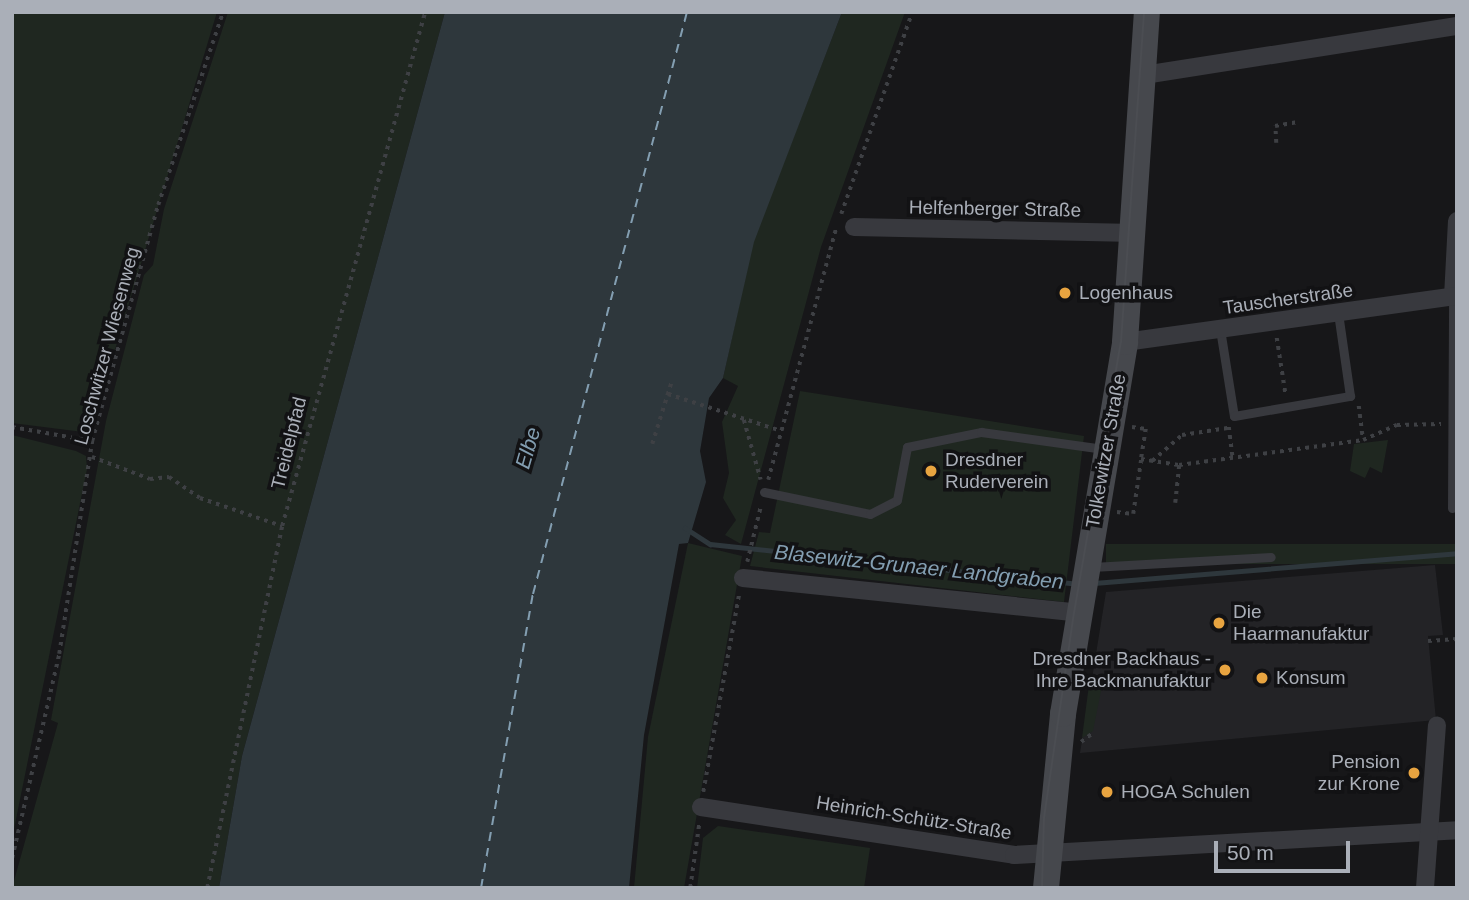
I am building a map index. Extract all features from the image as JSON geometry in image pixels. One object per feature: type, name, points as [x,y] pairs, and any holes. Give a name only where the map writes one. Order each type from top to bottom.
[{"type":"main road","name":"Tolkewitzer Straße","points":[[1046,888],[1046,854],[1080,609],[1125,342],[1135,233],[1147,12]]},
{"type":"street","points":[[1144,75],[1457,26]]},
{"type":"street","points":[[1455,297],[1457,221]]},
{"type":"street","name":"Helfenberger Straße","points":[[854,227],[1135,233]]},
{"type":"street","name":"Tauscherstraße","points":[[1125,342],[1455,297]]},
{"type":"street","points":[[745,570],[1080,609]]},
{"type":"street","points":[[1425,888],[1437,725]]},
{"type":"street","name":"Heinrich-Schütz-Straße","points":[[701,807],[1014,855],[1457,830]]},
{"type":"lane","points":[[1452,508],[1455,297]]},
{"type":"lane","points":[[1220,329],[1234,416],[1350,396],[1338,313]]},
{"type":"lane","points":[[764,492],[870,514],[897,500],[907,447],[981,432],[1106,449]]},
{"type":"lane","points":[[1086,568],[1271,557]]},
{"type":"path","name":"Loschwitzer Wiesenweg","points":[[12,858],[59,654],[92,457],[92,442],[159,205],[223,12]]},
{"type":"path","name":"Treidelpfad","points":[[207,888],[282,526],[425,12]]},
{"type":"path","points":[[690,888],[701,807],[745,570],[764,492],[837,224],[912,12]]},
{"type":"path","points":[[1276,142],[1274,123],[1298,122]]},
{"type":"path","points":[[1275,322],[1288,407]]},
{"type":"path","points":[[652,443],[672,380]]},
{"type":"path","points":[[668,394],[781,430]]},
{"type":"path","points":[[1350,396],[1359,405],[1363,440]]},
{"type":"path","points":[[1233,458],[1229,427],[1234,416]]},
{"type":"path","points":[[744,420],[764,492]]},
{"type":"path","points":[[1111,423],[1146,429],[1133,514]]},
{"type":"path","points":[[1141,459],[1179,465],[1363,440],[1397,425],[1454,424]]},
{"type":"path","points":[[12,427],[92,442]]},
{"type":"path","points":[[1152,461],[1182,435],[1229,427]]},
{"type":"path","points":[[92,457],[150,479],[169,477],[200,498],[282,526]]},
{"type":"path","points":[[1175,503],[1179,465]]},
{"type":"path","points":[[1428,641],[1457,639]]},
{"type":"shaded area","points":[[12,12],[217,12],[94,419],[83,432],[12,423]]},
{"type":"shaded area","points":[[228,12],[445,12],[242,756],[219,888],[12,888],[58,723],[51,720],[106,421],[144,275],[153,265],[164,209]]},
{"type":"shaded area","points":[[842,12],[905,12],[821,247],[741,544],[725,535],[736,520],[723,498],[729,473],[722,422],[738,386],[723,378],[753,242]]},
{"type":"shaded area","name":"Dresdner Ruderverein","points":[[800,391],[1084,436],[1064,602],[750,566],[759,532],[770,533]]},
{"type":"shaded area","points":[[12,435],[76,451],[86,456],[87,469],[12,839]]},
{"type":"shaded area","points":[[1388,440],[1382,473],[1370,467],[1365,478],[1350,471],[1354,444]]},
{"type":"shaded area","points":[[688,543],[742,556],[684,888],[634,888],[648,737]]},
{"type":"shaded area","points":[[1106,544],[1457,544],[1457,564],[1106,564]]},
{"type":"shaded area","name":"Konsum","points":[[1435,565],[1443,635],[1428,636],[1436,720],[1080,753],[1106,592]]},
{"type":"shaded area","points":[[1090,677],[1102,686],[1093,731],[1082,738]]},
{"type":"shaded area","points":[[718,826],[870,848],[864,888],[697,888],[703,838]]},
{"type":"water","name":"Elbe","points":[[445,12],[842,12],[754,242],[723,378],[709,398],[700,451],[706,482],[688,543],[679,544],[644,735],[629,888],[219,888],[242,756]]},
{"type":"waterway","name":"Blasewitz‐Grunaer Landgraben","points":[[685,528],[710,544],[1077,584]]},
{"type":"waterway","name":"Blasewitz‐Grunaer Landgraben","points":[[1094,583],[1457,553]]},
{"type":"ferry route","points":[[481,888],[533,594],[687,12]]},
{"type":"tram line","points":[[1042,888],[1044,818],[1074,613],[1121,342],[1144,12]]},
{"type":"place","name":"Logenhaus","points":[[1065,293]]},
{"type":"place","name":"Dresdner Ruderverein","points":[[931,471]]},
{"type":"place","name":"Die Haarmanufaktur","points":[[1219,623]]},
{"type":"place","name":"Dresdner Backhaus - Ihre Backmanufaktur","points":[[1225,670]]},
{"type":"place","name":"Konsum","points":[[1262,678]]},
{"type":"place","name":"Pension zur Krone","points":[[1414,773]]},
{"type":"place","name":"HOGA Schulen","points":[[1107,792]]}]
